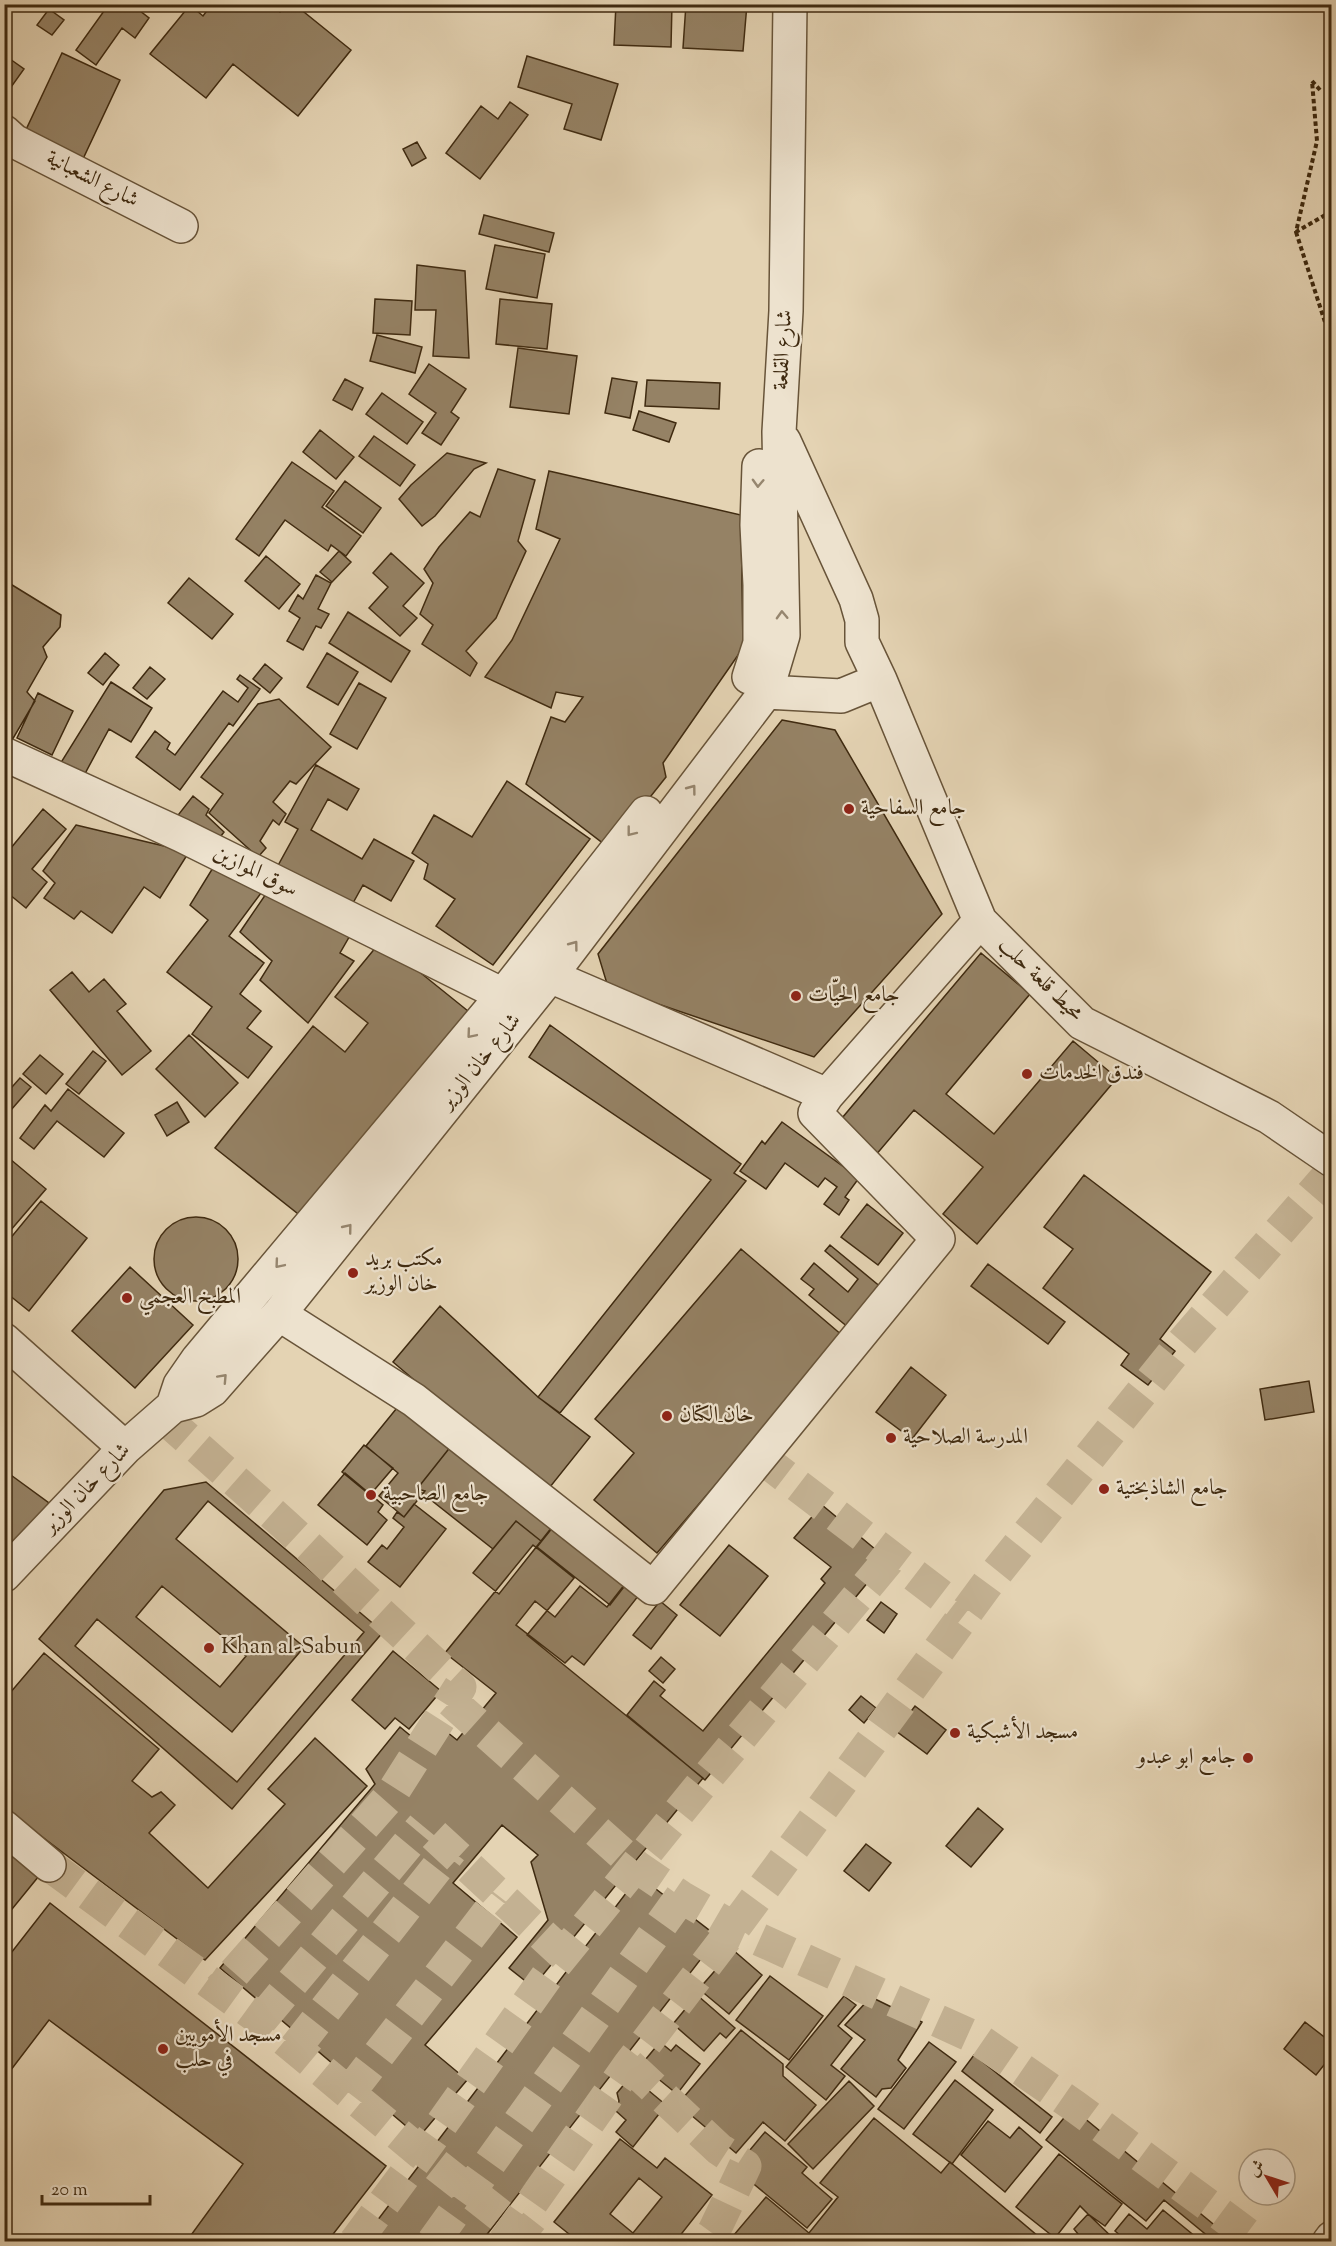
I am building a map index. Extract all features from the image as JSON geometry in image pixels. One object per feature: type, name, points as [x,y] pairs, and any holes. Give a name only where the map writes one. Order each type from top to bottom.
[{"type":"street","points":[[773,4],[771,163],[757,525],[760,643],[756,690],[840,696],[880,680]]},
{"type":"street","name":"شارع القلعة","points":[[756,690],[783,635],[779,432],[786,311],[790,4]]},
{"type":"street","name":"شارع الشعبانية","points":[[4,132],[14,141],[181,226]]},
{"type":"street","name":"محيط قلعة حلب","points":[[779,432],[856,599],[862,620],[862,642],[980,921],[1082,1023],[1269,1117],[1332,1160]]},
{"type":"street","name":"شارع خان الوزير","points":[[4,1575],[125,1448],[173,1406],[196,1400],[212,1390],[279,1314],[550,976],[756,690]]},
{"type":"street","name":"شارع خان الوزير","points":[[173,1406],[180,1385],[198,1359],[756,690]]},
{"type":"street","name":"سوق الموازين","points":[[4,754],[181,835],[502,996]]},
{"type":"street","points":[[279,1314],[414,1400],[652,1588],[938,1239],[815,1113],[827,1095],[980,921]]},
{"type":"street","points":[[550,976],[827,1095]]},
{"type":"street","points":[[4,1340],[125,1448]]},
{"type":"street","points":[[4,1827],[49,1865]]},
{"type":"path","points":[[1320,90],[1312,81],[1317,141],[1296,232],[1332,344]]},
{"type":"path","points":[[1296,232],[1332,211]]},
{"type":"building","points":[[109,4],[131,4],[149,18],[135,38],[122,28],[96,65],[76,50]]},
{"type":"building","points":[[212,4],[270,4],[280,12],[286,4],[294,4],[351,50],[298,116],[233,64],[206,98],[150,54],[190,5],[203,16]]},
{"type":"building","points":[[616,4],[672,4],[671,47],[614,45]]},
{"type":"building","points":[[686,4],[747,4],[743,51],[683,48]]},
{"type":"building","points":[[49,9],[64,20],[52,35],[37,25]]},
{"type":"building","points":[[62,53],[120,80],[82,161],[24,134]]},
{"type":"building","points":[[527,56],[618,84],[601,140],[564,129],[572,104],[518,87]]},
{"type":"building","points":[[10,59],[24,69],[9,90],[4,86],[4,67]]},
{"type":"building","points":[[510,102],[528,115],[480,179],[446,153],[481,106],[498,119]]},
{"type":"building","points":[[417,142],[426,158],[412,166],[403,149]]},
{"type":"building","points":[[484,215],[554,233],[549,252],[479,234]]},
{"type":"building","points":[[495,245],[545,254],[537,298],[486,289]]},
{"type":"building","points":[[417,265],[465,271],[469,358],[433,356],[436,310],[415,310]]},
{"type":"building","points":[[375,299],[412,301],[410,335],[373,333]]},
{"type":"building","points":[[500,299],[552,304],[547,349],[496,344]]},
{"type":"building","points":[[377,335],[422,347],[415,373],[370,361]]},
{"type":"building","points":[[518,348],[577,356],[569,414],[510,407]]},
{"type":"building","points":[[429,364],[466,389],[451,412],[459,418],[441,445],[422,433],[436,413],[409,394]]},
{"type":"building","points":[[612,378],[637,382],[630,418],[605,413]]},
{"type":"building","points":[[345,379],[363,388],[352,410],[333,400]]},
{"type":"building","points":[[647,380],[720,383],[719,409],[645,406]]},
{"type":"building","points":[[382,393],[423,422],[407,444],[366,414]]},
{"type":"building","points":[[639,411],[676,423],[669,442],[633,430]]},
{"type":"building","points":[[320,430],[354,457],[336,479],[303,452]]},
{"type":"building","points":[[374,436],[415,465],[400,486],[359,456]]},
{"type":"building","points":[[447,453],[486,463],[474,469],[435,516],[422,526],[399,499],[411,485]]},
{"type":"building","points":[[292,462],[334,491],[322,507],[361,536],[346,556],[331,545],[328,551],[285,520],[259,556],[236,539]]},
{"type":"building","points":[[498,469],[535,480],[518,541],[526,551],[496,618],[466,651],[477,663],[470,676],[422,644],[433,625],[420,614],[433,583],[424,569],[439,547],[470,512],[480,517]]},
{"type":"building","points":[[549,471],[741,515],[743,648],[663,763],[666,777],[624,830],[604,844],[526,784],[551,717],[565,722],[583,697],[556,692],[551,708],[485,677],[512,640],[560,539],[536,529]]},
{"type":"building","points":[[345,481],[381,508],[363,533],[326,506]]},
{"type":"building","points":[[339,551],[351,562],[332,582],[320,572]]},
{"type":"building","points":[[391,553],[424,583],[403,606],[417,618],[400,636],[369,608],[388,587],[373,573]]},
{"type":"building","points":[[266,556],[300,584],[279,609],[245,581]]},
{"type":"building","points":[[316,575],[331,583],[318,609],[329,614],[321,628],[316,626],[303,650],[287,641],[300,618],[289,611],[298,595],[303,599]]},
{"type":"building","points":[[189,578],[233,614],[212,639],[168,603]]},
{"type":"building","points":[[4,580],[61,615],[60,627],[43,647],[47,657],[27,692],[35,701],[8,747],[4,745]]},
{"type":"building","points":[[348,612],[410,651],[391,682],[329,643]]},
{"type":"building","points":[[105,653],[119,665],[103,685],[88,673]]},
{"type":"building","points":[[327,653],[358,672],[338,705],[307,687]]},
{"type":"building","points":[[265,664],[282,678],[270,693],[253,679]]},
{"type":"building","points":[[150,667],[165,679],[147,699],[133,688]]},
{"type":"building","points":[[240,675],[260,689],[233,726],[229,723],[180,790],[136,757],[155,731],[170,743],[167,749],[175,755],[223,691],[238,702],[248,688],[237,679]]},
{"type":"building","points":[[111,682],[152,708],[131,742],[109,729],[81,781],[57,769]]},
{"type":"building","points":[[359,683],[386,698],[357,749],[330,734]]},
{"type":"building","points":[[38,693],[73,711],[52,755],[17,738]]},
{"type":"building","points":[[279,699],[331,747],[296,784],[290,781],[273,802],[286,814],[279,825],[273,820],[260,841],[266,848],[258,857],[209,813],[223,794],[201,777],[258,704]]},
{"type":"building","points":[[782,720],[835,730],[942,914],[814,1057],[608,987],[598,954]]},
{"type":"building","points":[[316,765],[359,789],[347,810],[328,799],[311,830],[362,859],[374,839],[414,861],[391,901],[363,885],[348,912],[275,871],[298,829],[285,822]]},
{"type":"building","points":[[507,781],[590,839],[493,965],[436,926],[455,899],[424,879],[428,864],[412,853],[434,815],[472,837]]},
{"type":"building","points":[[193,796],[209,809],[206,815],[224,832],[212,848],[175,819]]},
{"type":"building","points":[[43,809],[66,829],[32,869],[47,882],[26,908],[4,890],[4,853],[6,854]]},
{"type":"building","points":[[76,825],[189,852],[160,898],[144,887],[112,933],[81,911],[74,919],[44,898],[55,883],[43,871]]},
{"type":"building","points":[[219,858],[267,885],[229,936],[264,963],[240,994],[261,1011],[247,1028],[272,1047],[248,1078],[192,1034],[212,1007],[167,972],[208,920],[190,905]]},
{"type":"building","points":[[270,888],[352,932],[340,953],[354,961],[308,1023],[260,980],[272,961],[240,932]]},
{"type":"building","points":[[381,941],[468,1011],[302,1217],[215,1148],[313,1026],[345,1052],[368,1023],[335,997]]},
{"type":"building","points":[[981,953],[1030,994],[946,1094],[994,1134],[1073,1041],[1117,1078],[977,1244],[943,1214],[983,1167],[914,1110],[875,1156],[837,1124]]},
{"type":"building","points":[[72,972],[89,992],[104,979],[126,1004],[117,1011],[151,1051],[122,1075],[50,990]]},
{"type":"building","points":[[550,1025],[741,1164],[734,1173],[746,1181],[560,1413],[538,1397],[711,1180],[529,1057]]},
{"type":"building","points":[[189,1035],[238,1083],[205,1117],[156,1069]]},
{"type":"building","points":[[93,1051],[106,1061],[79,1094],[66,1084]]},
{"type":"building","points":[[40,1055],[63,1074],[46,1094],[23,1074]]},
{"type":"building","points":[[20,1078],[31,1087],[11,1110],[4,1105],[4,1096]]},
{"type":"building","points":[[68,1089],[124,1133],[104,1157],[57,1121],[34,1149],[20,1138],[45,1105],[51,1111]]},
{"type":"building","points":[[177,1102],[189,1122],[167,1136],[155,1115]]},
{"type":"building","points":[[782,1122],[859,1178],[845,1197],[849,1200],[839,1215],[824,1204],[837,1187],[825,1178],[818,1187],[785,1163],[766,1189],[740,1171],[762,1141],[765,1144]]},
{"type":"building","points":[[4,1154],[46,1189],[4,1238]]},
{"type":"building","points":[[1084,1175],[1211,1272],[1160,1339],[1175,1351],[1148,1385],[1121,1365],[1129,1354],[1043,1288],[1073,1249],[1044,1227]]},
{"type":"building","points":[[41,1201],[87,1238],[29,1311],[4,1291],[4,1246]]},
{"type":"building","points":[[867,1204],[903,1233],[878,1265],[841,1237]]},
{"type":"building","points":[[196,1217],[219,1224],[231,1236],[238,1259],[231,1282],[219,1294],[196,1301],[173,1294],[161,1282],[154,1259],[161,1236],[173,1224]]},
{"type":"building","points":[[830,1245],[888,1293],[855,1333],[809,1295],[814,1289],[801,1279],[814,1263],[848,1292],[858,1279],[825,1251]]},
{"type":"building","points":[[741,1249],[843,1336],[657,1553],[594,1500],[634,1453],[595,1419]]},
{"type":"building","points":[[988,1264],[1065,1322],[1048,1344],[971,1286]]},
{"type":"building","points":[[130,1267],[193,1325],[135,1388],[72,1331]]},
{"type":"building","points":[[440,1306],[538,1397],[590,1437],[546,1492],[393,1362]]},
{"type":"building","points":[[911,1367],[946,1395],[912,1439],[876,1412]]},
{"type":"building","points":[[1309,1381],[1314,1412],[1265,1420],[1260,1389]]},
{"type":"building","points":[[405,1398],[455,1441],[417,1489],[425,1491],[404,1517],[379,1496],[398,1473],[366,1446]]},
{"type":"building","points":[[455,1441],[556,1522],[541,1541],[516,1521],[493,1549],[417,1489]]},
{"type":"building","points":[[364,1445],[393,1468],[370,1495],[342,1472]]},
{"type":"building","points":[[4,1470],[49,1503],[4,1563]]},
{"type":"building","points":[[345,1473],[383,1505],[378,1512],[387,1520],[367,1545],[318,1505]]},
{"type":"building","name":"Khan al-Sabun","points":[[206,1482],[383,1632],[232,1809],[39,1639],[164,1490]]},
{"type":"building","points":[[208,1501],[364,1632],[237,1782],[75,1646],[97,1619],[232,1732],[304,1647],[176,1539]]},
{"type":"building","points":[[414,1504],[446,1529],[400,1587],[368,1562],[382,1545],[387,1549],[404,1527],[393,1518],[397,1512],[404,1517]]},
{"type":"building","points":[[822,1505],[887,1559],[705,1780],[627,1715],[654,1681],[665,1690],[660,1696],[703,1731],[825,1583],[821,1579],[831,1567],[794,1538]]},
{"type":"building","points":[[561,1517],[633,1575],[610,1605],[537,1547]]},
{"type":"building","points":[[516,1521],[541,1541],[499,1594],[473,1573]]},
{"type":"building","points":[[533,1545],[574,1578],[527,1635],[703,1778],[533,1987],[509,1968],[548,1920],[531,1862],[538,1855],[502,1825],[453,1883],[517,1937],[425,2045],[467,2080],[419,2137],[220,1968],[375,1784],[366,1769],[400,1727],[412,1737],[428,1717],[457,1740],[496,1693],[445,1653]]},
{"type":"building","points":[[729,1545],[768,1576],[720,1636],[680,1605]]},
{"type":"building","points":[[625,1584],[639,1595],[584,1665],[572,1656],[565,1663],[516,1625],[535,1601],[555,1617],[580,1586],[607,1607]]},
{"type":"building","points":[[162,1586],[246,1656],[220,1687],[136,1617]]},
{"type":"building","points":[[660,1601],[677,1615],[651,1649],[633,1635]]},
{"type":"building","points":[[881,1602],[897,1614],[884,1633],[867,1620]]},
{"type":"building","points":[[393,1651],[441,1691],[409,1729],[395,1718],[385,1729],[352,1700]]},
{"type":"building","points":[[44,1653],[159,1749],[132,1781],[152,1797],[161,1792],[175,1805],[149,1833],[208,1888],[285,1804],[268,1789],[315,1738],[367,1786],[205,1960],[4,1808],[4,1700]]},
{"type":"building","points":[[661,1657],[675,1669],[663,1683],[649,1671]]},
{"type":"building","points":[[861,1696],[876,1708],[864,1723],[849,1710]]},
{"type":"building","points":[[915,1706],[946,1730],[927,1754],[896,1731]]},
{"type":"building","points":[[978,1808],[1003,1829],[971,1867],[946,1846]]},
{"type":"building","points":[[4,1832],[47,1866],[4,1919]]},
{"type":"building","points":[[866,1844],[891,1863],[869,1891],[844,1871]]},
{"type":"building","points":[[639,1876],[718,1937],[485,2237],[491,2242],[361,2242]]},
{"type":"building","name":"مسجد الأمويين في حلب","points":[[50,1903],[386,2166],[327,2242],[186,2242],[243,2164],[49,2020],[4,2079],[4,1962]]},
{"type":"building","points":[[733,1950],[762,1975],[729,2014],[699,1989]]},
{"type":"building","points":[[770,1976],[823,2016],[789,2060],[736,2020]]},
{"type":"building","points":[[697,1995],[735,2028],[726,2038],[720,2033],[704,2051],[673,2024]]},
{"type":"building","points":[[844,1996],[856,2005],[838,2026],[852,2038],[831,2065],[845,2076],[826,2100],[786,2067]]},
{"type":"building","points":[[871,1997],[922,2022],[898,2060],[906,2068],[891,2088],[882,2089],[876,2097],[841,2069],[865,2040],[845,2025]]},
{"type":"building","points":[[1305,2022],[1332,2043],[1332,2055],[1316,2075],[1284,2049]]},
{"type":"building","points":[[741,2030],[783,2064],[783,2076],[816,2105],[785,2141],[763,2122],[736,2153],[678,2104]]},
{"type":"building","points":[[660,2042],[671,2051],[676,2045],[700,2064],[677,2094],[641,2065]]},
{"type":"building","points":[[929,2042],[956,2062],[904,2129],[878,2109]]},
{"type":"building","points":[[974,2055],[1052,2117],[1040,2133],[962,2071]]},
{"type":"building","points":[[631,2076],[666,2105],[633,2147],[616,2132],[626,2120],[616,2111],[619,2101],[617,2093]]},
{"type":"building","points":[[955,2080],[993,2110],[952,2164],[913,2134]]},
{"type":"building","points":[[849,2081],[874,2106],[813,2169],[788,2144]]},
{"type":"building","points":[[1072,2108],[1235,2242],[1215,2242],[1164,2200],[1146,2221],[1046,2140]]},
{"type":"building","points":[[874,2118],[941,2173],[950,2162],[1045,2242],[728,2242],[766,2197],[809,2233],[838,2197],[820,2183]]},
{"type":"building","points":[[988,2121],[1010,2138],[1019,2127],[1042,2147],[1005,2192],[961,2155]]},
{"type":"building","points":[[765,2132],[807,2167],[802,2173],[832,2199],[807,2228],[744,2176],[754,2163],[745,2156]]},
{"type":"building","points":[[620,2139],[657,2168],[665,2158],[712,2195],[675,2242],[579,2242],[554,2222]],"holes":[[[639,2178],[662,2197],[633,2233],[610,2214]]]},
{"type":"building","points":[[1059,2154],[1122,2204],[1105,2226],[1080,2206],[1055,2238],[1016,2207]]},
{"type":"building","points":[[1163,2210],[1202,2242],[1128,2242],[1115,2231],[1129,2214],[1147,2229]]},
{"type":"building","points":[[1088,2214],[1117,2242],[1071,2242],[1078,2234],[1074,2229]]},
{"type":"tunnel","points":[[504,2242],[629,2065],[734,1928],[988,1583],[1175,1351],[1332,1171]]},
{"type":"tunnel","points":[[162,1416],[284,1524],[460,1687],[391,1795],[220,1989]]},
{"type":"tunnel","points":[[759,1456],[965,1614]]},
{"type":"tunnel","points":[[355,2242],[555,1965],[705,1780],[891,1557]]},
{"type":"tunnel","points":[[451,1701],[637,1867],[681,1897],[734,1928],[976,2038],[1073,2105],[1258,2242]]},
{"type":"tunnel","points":[[261,2020],[423,1826]]},
{"type":"tunnel","points":[[434,1835],[564,1955]]},
{"type":"tunnel","points":[[295,2048],[451,1850]]},
{"type":"tunnel","points":[[49,1865],[261,2020],[421,2153],[534,2242]]},
{"type":"tunnel","points":[[349,2093],[500,1897]]},
{"type":"tunnel","points":[[433,2242],[681,1897]]},
{"type":"tunnel","points":[[629,2065],[719,2149],[745,2166],[714,2231],[706,2242]]},
{"type":"place","name":"جامع السفاحية","points":[[849,809]]},
{"type":"place","name":"جامع الحيّات","points":[[796,996]]},
{"type":"place","name":"فندق الخدمات","points":[[1027,1074]]},
{"type":"place","name":"مكتب بريد خان الوزير","points":[[353,1273]]},
{"type":"place","name":"المطبخ العجمي","points":[[127,1298]]},
{"type":"place","name":"خان_الكتان","points":[[667,1416]]},
{"type":"place","name":"المدرسة الصلاحية","points":[[891,1438]]},
{"type":"place","name":"جامع الشاذبختية","points":[[1104,1489]]},
{"type":"place","name":"جامع الصاحبية","points":[[371,1495]]},
{"type":"place","name":"Khan al-Sabun","points":[[209,1648]]},
{"type":"place","name":"مسجد الأشبكية","points":[[955,1733]]},
{"type":"place","name":"جامع ابو عبدو","points":[[1248,1758]]},
{"type":"place","name":"مسجد الأمويين في حلب","points":[[163,2049]]}]
